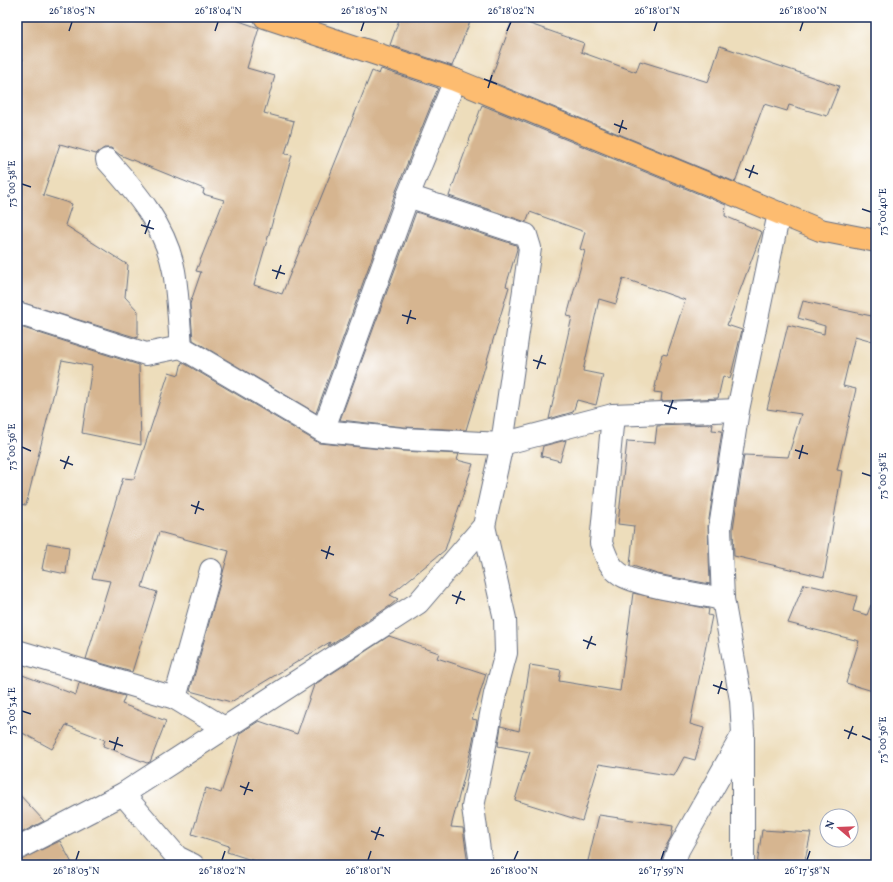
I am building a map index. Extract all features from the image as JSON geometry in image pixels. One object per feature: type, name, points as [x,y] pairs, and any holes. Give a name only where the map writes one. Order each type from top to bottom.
[{"type":"main road","points":[[265,17],[456,80],[820,230],[876,241]]},
{"type":"street","points":[[323,431],[408,196],[456,80]]},
{"type":"street","points":[[107,160],[133,189],[159,228],[174,269],[181,346]]},
{"type":"street","points":[[408,196],[526,235],[530,248],[502,444],[484,526],[505,619],[506,653],[493,702],[473,807],[481,865]]},
{"type":"street","points":[[743,865],[743,734],[741,700],[723,599],[720,528],[738,410],[779,213]]},
{"type":"street","points":[[17,312],[146,354],[181,346],[323,431],[403,439],[502,444],[613,415],[738,410]]},
{"type":"street","points":[[613,415],[601,543],[608,563],[621,575],[638,582],[723,599]]},
{"type":"street","points":[[17,849],[123,794],[418,603],[484,526]]},
{"type":"street","points":[[175,698],[210,570]]},
{"type":"street","points":[[17,651],[175,698],[224,728]]},
{"type":"street","points":[[673,865],[678,850],[743,734]]},
{"type":"street","points":[[123,794],[178,857],[193,865]]},
{"type":"building","points":[[17,17],[228,17],[259,28],[247,68],[275,76],[264,113],[294,121],[285,154],[292,155],[254,285],[282,294],[372,71],[379,74],[381,69],[438,88],[396,191],[316,413],[193,340],[190,304],[201,272],[196,271],[224,200],[203,194],[204,189],[120,155],[111,148],[104,148],[96,154],[60,144],[43,195],[72,204],[65,225],[128,265],[125,297],[138,311],[138,338],[17,301],[17,80],[23,59],[17,57]]},
{"type":"building","points":[[400,17],[472,17],[452,66],[390,45]]},
{"type":"building","points":[[513,18],[584,43],[581,52],[636,72],[640,61],[708,82],[720,46],[839,86],[827,116],[789,105],[787,111],[764,104],[735,182],[490,81]]},
{"type":"building","points":[[482,105],[726,205],[725,216],[762,232],[727,325],[742,330],[730,379],[723,376],[718,398],[661,401],[662,393],[654,392],[662,354],[667,355],[685,300],[623,278],[616,304],[599,299],[583,371],[603,375],[596,405],[577,400],[573,412],[549,419],[572,317],[567,316],[585,251],[580,249],[585,232],[530,212],[526,222],[449,196]]},
{"type":"building","points":[[416,212],[516,245],[517,249],[506,286],[509,287],[466,430],[404,427],[340,420]]},
{"type":"building","points":[[803,301],[876,317],[876,342],[855,336],[843,386],[856,389],[837,470],[842,471],[824,577],[734,556],[733,529],[744,455],[788,457],[801,414],[767,409],[788,325],[824,334],[825,326],[798,318]]},
{"type":"building","points":[[17,326],[139,365],[141,445],[82,433],[92,366],[62,360],[26,505],[17,504]]},
{"type":"building","points":[[182,362],[319,443],[402,451],[459,454],[457,460],[473,464],[445,550],[390,595],[398,599],[390,606],[328,646],[330,642],[231,702],[190,691],[229,551],[159,532],[142,587],[157,592],[132,672],[86,659],[110,581],[92,578],[123,478],[134,479],[169,372],[179,375]]},
{"type":"building","points":[[713,424],[712,430],[722,431],[708,526],[710,584],[657,574],[630,565],[634,526],[618,524],[627,441],[655,443],[657,426]]},
{"type":"building","points":[[566,440],[560,461],[541,456],[543,446]]},
{"type":"building","points":[[47,543],[69,547],[66,574],[42,569]]},
{"type":"building","points":[[804,584],[857,596],[853,611],[867,615],[871,605],[876,605],[876,692],[846,683],[859,641],[788,623]]},
{"type":"building","points":[[633,593],[709,609],[708,615],[712,616],[690,724],[704,728],[695,760],[684,757],[674,776],[599,764],[582,821],[515,800],[530,752],[498,746],[501,726],[519,731],[530,665],[561,670],[559,681],[620,691]]},
{"type":"building","points":[[389,636],[439,653],[437,658],[486,674],[472,719],[477,720],[471,750],[451,827],[463,828],[468,865],[267,865],[227,852],[229,846],[192,834],[206,788],[221,793],[240,733],[259,721],[297,734],[314,685]]},
{"type":"building","points":[[17,673],[76,695],[79,683],[125,696],[122,704],[166,721],[150,762],[147,763],[103,746],[105,740],[66,725],[52,749],[17,730]]},
{"type":"building","points":[[17,792],[44,821],[17,835]]},
{"type":"building","points":[[599,815],[673,826],[671,837],[666,846],[661,865],[587,865]]},
{"type":"building","points":[[762,830],[811,833],[804,865],[757,865]]},
{"type":"building","points":[[60,841],[73,865],[17,865],[17,861]]}]
